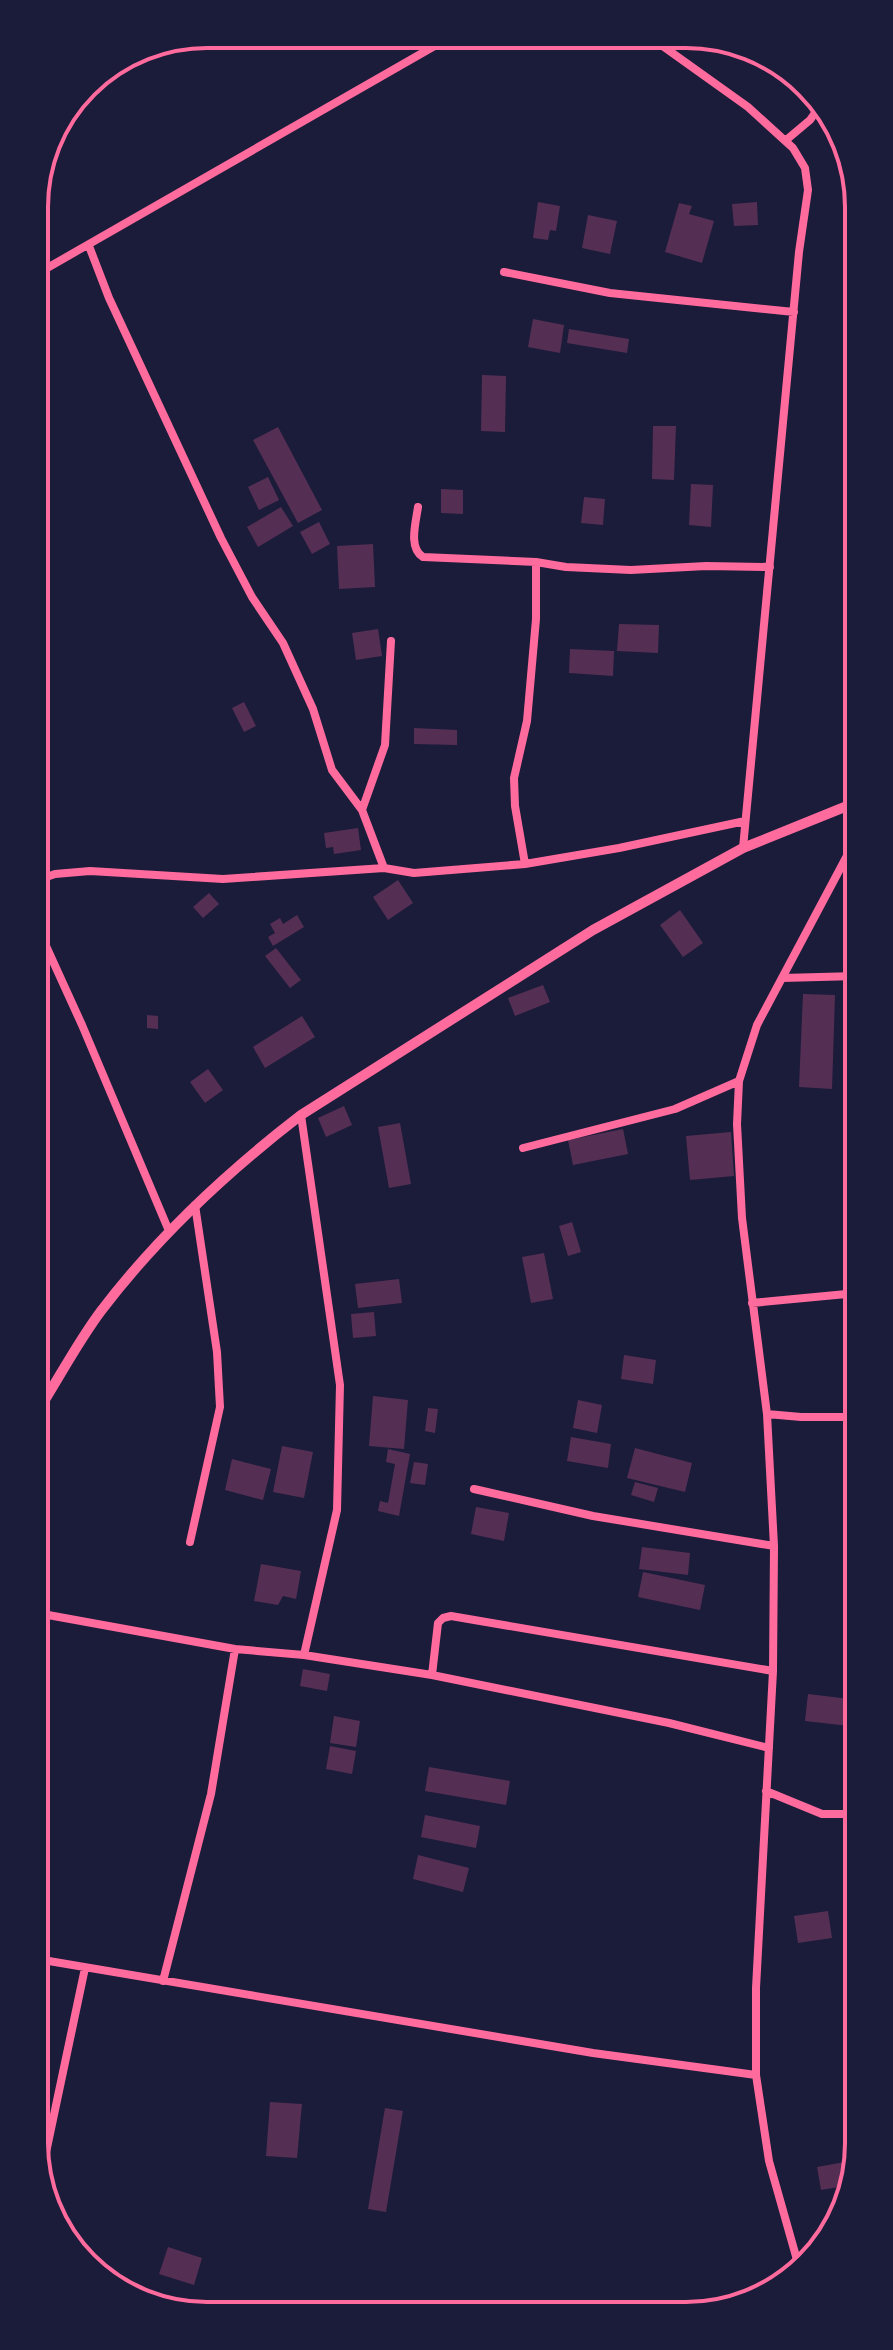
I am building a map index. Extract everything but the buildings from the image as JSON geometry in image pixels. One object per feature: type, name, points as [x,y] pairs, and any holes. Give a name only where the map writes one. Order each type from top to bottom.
[{"type":"street","points":[[48,265],[89,246],[431,48]]},
{"type":"street","points":[[664,48],[748,107],[793,148],[805,168],[808,190],[743,848]]},
{"type":"street","points":[[785,141],[814,114]]},
{"type":"street","points":[[89,246],[109,298],[221,538],[252,597],[283,643],[313,709],[332,770],[362,810],[384,868]]},
{"type":"street","points":[[504,272],[610,293],[794,312]]},
{"type":"street","points":[[418,507],[414,546],[423,557],[631,570],[770,567]]},
{"type":"street","points":[[525,864],[514,778],[527,721],[536,619],[536,562]]},
{"type":"street","points":[[362,810],[385,745],[391,641]]},
{"type":"street","points":[[48,1395],[100,1313],[169,1231],[263,1144],[301,1115],[593,930],[743,848],[845,807]]},
{"type":"street","points":[[48,876],[90,871],[223,879],[384,868],[414,873],[525,864],[745,821]]},
{"type":"street","points":[[796,2257],[769,2161],[756,2075],[756,1988],[773,1671],[774,1546],[767,1414],[742,1218],[737,1140],[739,1081],[757,1025],[845,860]]},
{"type":"street","points":[[48,950],[169,1231]]},
{"type":"street","points":[[782,978],[845,976]]},
{"type":"street","points":[[523,1148],[675,1109],[739,1081]]},
{"type":"street","points":[[301,1115],[340,1385],[337,1510],[304,1655]]},
{"type":"street","points":[[190,1542],[220,1407],[217,1352],[195,1205]]},
{"type":"street","points":[[752,1303],[845,1294]]},
{"type":"street","points":[[767,1414],[845,1417]]},
{"type":"street","points":[[474,1489],[593,1516],[774,1546]]},
{"type":"street","points":[[48,1615],[235,1649],[304,1655],[432,1675],[669,1723],[769,1748]]},
{"type":"street","points":[[432,1675],[438,1623],[451,1616],[773,1671]]},
{"type":"street","points":[[163,1981],[211,1794],[235,1649]]},
{"type":"street","points":[[766,1791],[822,1814],[845,1814]]},
{"type":"street","points":[[48,1961],[593,2053],[756,2075]]},
{"type":"street","points":[[48,2143],[85,1968]]}]
